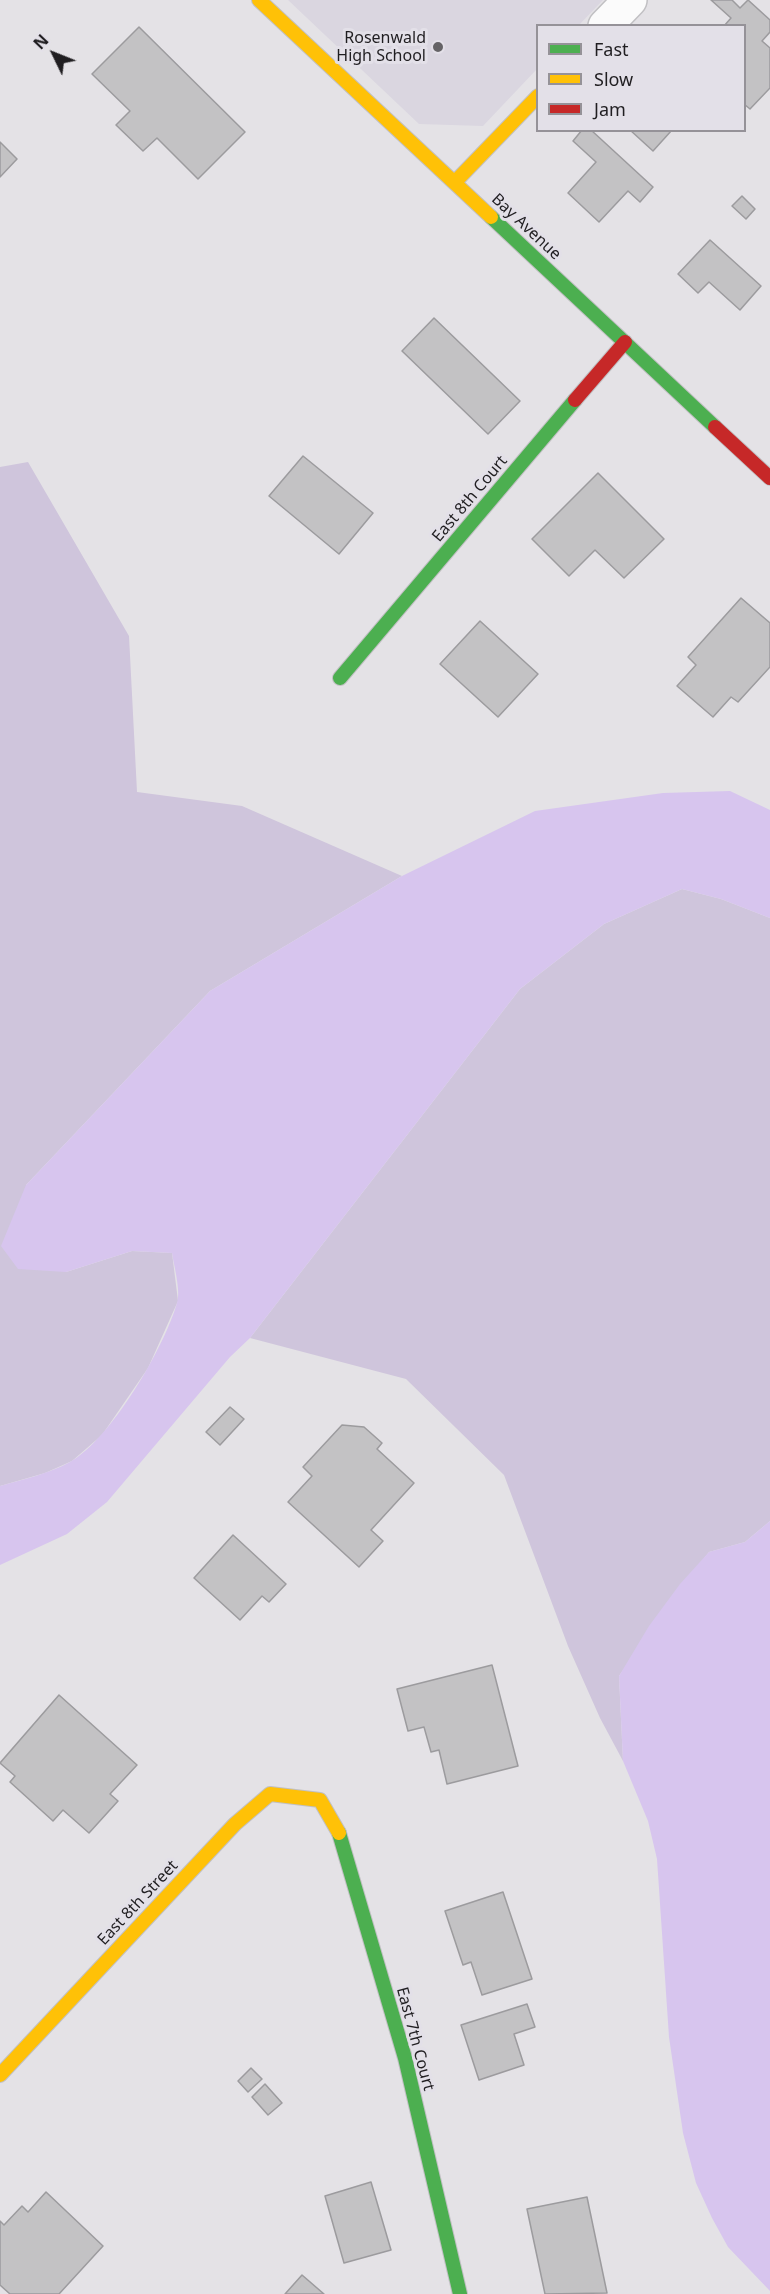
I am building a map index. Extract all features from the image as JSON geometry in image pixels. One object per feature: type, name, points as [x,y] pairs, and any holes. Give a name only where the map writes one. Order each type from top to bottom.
[{"type":"street","name":"Bay Avenue","points":[[259,0],[770,478]]},
{"type":"street","points":[[607,24],[630,0]]},
{"type":"street","points":[[455,182],[536,97]]},
{"type":"street","name":"East 8th Court","points":[[340,678],[625,342]]},
{"type":"street","name":"East 8th Street","points":[[0,2075],[235,1824],[270,1794],[320,1800]]},
{"type":"street","name":"East 7th Court","points":[[320,1800],[339,1831],[405,2058],[460,2294]]},
{"type":"shaded area","name":"Rosenwald High School","points":[[288,0],[603,0],[580,24],[536,24],[536,70],[483,126],[419,124]]},
{"type":"shaded area","points":[[28,462],[129,636],[137,792],[242,806],[402,876],[210,991],[26,1185],[66,1272],[132,1251],[172,1253],[178,1301],[148,1368],[102,1435],[72,1461],[45,1473],[0,1486],[0,467]]},
{"type":"shaded area","points":[[730,791],[770,810],[770,918],[721,899],[682,889],[604,924],[520,989],[250,1338],[230,1357],[107,1502],[67,1534],[0,1565],[0,1486],[45,1473],[70,1462],[102,1434],[134,1391],[161,1344],[178,1298],[172,1253],[132,1251],[66,1272],[18,1269],[1,1246],[26,1185],[210,991],[402,876],[535,811],[663,793]]},
{"type":"shaded area","points":[[682,889],[721,899],[770,918],[770,1521],[745,1542],[709,1552],[619,1676],[623,1761],[600,1718],[568,1646],[504,1475],[406,1379],[250,1338],[520,989],[604,924]]},
{"type":"shaded area","points":[[770,1521],[770,2291],[728,2247],[712,2218],[696,2183],[683,2133],[669,2037],[657,1859],[648,1821],[623,1761],[619,1676],[649,1626],[680,1584],[709,1552],[745,1542]]},
{"type":"building","points":[[711,0],[732,0],[740,8],[748,0],[770,20],[770,32],[762,41],[770,48],[770,88],[750,109],[746,106],[746,24],[726,24],[731,18]]},
{"type":"building","points":[[139,27],[245,132],[198,179],[157,138],[143,151],[116,125],[130,111],[92,74]]},
{"type":"building","points":[[580,132],[593,132],[653,187],[640,202],[628,191],[599,222],[568,193],[596,162],[573,141]]},
{"type":"building","points":[[632,132],[670,132],[653,151]]},
{"type":"building","points":[[0,142],[17,159],[0,177]]},
{"type":"building","points":[[742,196],[755,209],[746,219],[732,206]]},
{"type":"building","points":[[710,240],[761,286],[740,310],[709,282],[698,293],[678,274]]},
{"type":"building","points":[[434,318],[520,401],[488,434],[402,351]]},
{"type":"building","points":[[303,456],[373,513],[339,554],[269,496]]},
{"type":"building","points":[[598,473],[664,539],[624,578],[595,550],[569,576],[532,539]]},
{"type":"building","points":[[741,598],[770,623],[770,667],[738,702],[731,697],[713,717],[677,686],[696,665],[688,657]]},
{"type":"building","points":[[480,621],[538,674],[498,717],[440,664]]},
{"type":"building","points":[[230,1407],[244,1419],[220,1445],[206,1432]]},
{"type":"building","points":[[342,1425],[364,1427],[382,1443],[377,1449],[414,1483],[371,1530],[383,1541],[359,1567],[288,1502],[312,1476],[303,1467]]},
{"type":"building","points":[[233,1535],[286,1584],[269,1602],[262,1596],[240,1620],[194,1578]]},
{"type":"building","points":[[492,1665],[518,1766],[447,1784],[439,1750],[431,1752],[424,1727],[408,1731],[397,1689]]},
{"type":"building","points":[[59,1695],[137,1765],[110,1794],[118,1801],[89,1833],[63,1810],[53,1821],[10,1782],[15,1776],[0,1763]]},
{"type":"building","points":[[503,1892],[532,1979],[482,1995],[471,1962],[463,1965],[445,1911]]},
{"type":"building","points":[[527,2004],[535,2027],[514,2034],[524,2065],[479,2080],[461,2025]]},
{"type":"building","points":[[251,2068],[262,2079],[248,2092],[238,2081]]},
{"type":"building","points":[[265,2084],[282,2103],[268,2115],[252,2097]]},
{"type":"building","points":[[371,2182],[391,2250],[344,2263],[325,2196]]},
{"type":"building","points":[[46,2192],[103,2246],[59,2294],[10,2294],[0,2285],[0,2221],[4,2225],[22,2206],[28,2212]]},
{"type":"building","points":[[587,2197],[607,2293],[545,2294],[527,2209]]},
{"type":"building","points":[[302,2275],[324,2294],[285,2294]]},
{"type":"traffic: fast","points":[[491,217],[715,427]]},
{"type":"traffic: fast","points":[[340,678],[575,400]]},
{"type":"traffic: fast","points":[[339,1833],[405,2058],[460,2294]]},
{"type":"traffic: slow","points":[[259,0],[491,217]]},
{"type":"traffic: slow","points":[[455,182],[536,98]]},
{"type":"traffic: slow","points":[[0,2075],[235,1824],[270,1794],[320,1800],[339,1833]]},
{"type":"traffic: jam","points":[[575,400],[625,342]]},
{"type":"traffic: jam","points":[[715,427],[770,478]]},
{"type":"place","name":"Rosenwald High School","points":[[438,47]]}]
